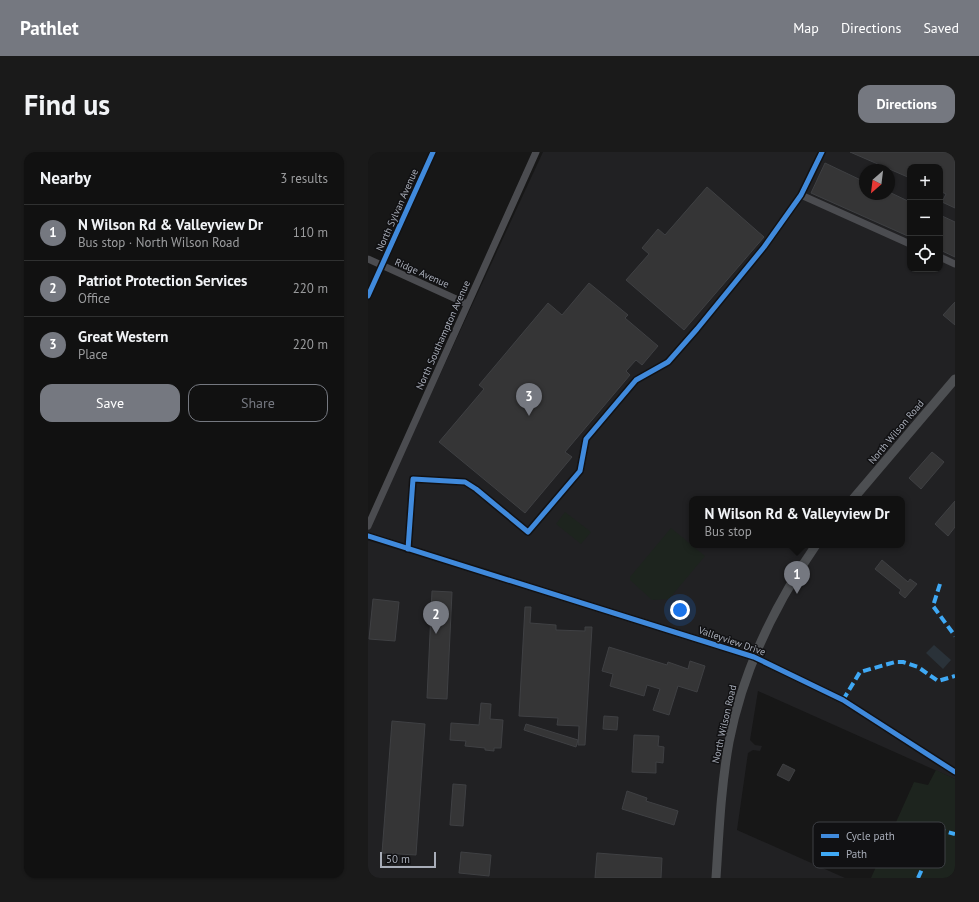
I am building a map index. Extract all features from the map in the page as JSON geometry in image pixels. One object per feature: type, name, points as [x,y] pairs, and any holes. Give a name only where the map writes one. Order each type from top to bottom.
[{"type":"main road","name":"North Wilson Road","points":[[856,496],[955,379]]},
{"type":"main road","name":"North Wilson Road","points":[[716,878],[721,803],[729,742],[741,693],[754,657],[783,597],[814,548]]},
{"type":"street","name":"North Sylvan Avenue","points":[[368,296],[433,152]]},
{"type":"street","name":"North Southampton Avenue","points":[[368,526],[536,152]]},
{"type":"street","points":[[408,549],[414,479],[465,482],[476,489],[528,532],[580,471],[586,439],[636,380],[668,362],[698,330],[764,247],[801,195],[822,152]]},
{"type":"street","points":[[801,195],[907,243]]},
{"type":"street","points":[[943,258],[955,264]]},
{"type":"street","name":"Ridge Avenue","points":[[368,259],[467,304]]},
{"type":"street","name":"Valleyview Drive","points":[[368,536],[754,657],[842,700],[955,772]]},
{"type":"shaded area","points":[[543,152],[955,152],[955,779],[758,691],[750,740],[755,745],[762,746],[760,751],[753,750],[748,753],[737,830],[813,864],[813,868],[822,868],[845,878],[368,878],[368,530]]},
{"type":"shaded area","points":[[565,512],[591,532],[581,544],[556,524]]},
{"type":"shaded area","points":[[671,528],[689,543],[689,548],[695,548],[705,556],[669,599],[652,600],[630,580],[630,577]]},
{"type":"shaded area","points":[[934,645],[951,660],[943,669],[926,653]]},
{"type":"shaded area","points":[[936,770],[955,779],[955,878],[871,878],[875,868],[945,868],[945,822],[896,822],[914,782],[928,785]]},
{"type":"building","points":[[850,152],[955,152],[955,208],[943,202],[946,194],[943,192],[943,164],[907,164],[907,177],[895,172],[895,164],[878,164]]},
{"type":"building","points":[[825,163],[859,179],[859,200],[895,200],[895,195],[907,201],[907,236],[811,193]]},
{"type":"building","points":[[707,187],[764,237],[684,330],[626,280],[649,254],[642,248],[658,229],[665,235]]},
{"type":"building","points":[[943,216],[955,222],[955,257],[943,251]]},
{"type":"building","points":[[589,283],[628,315],[625,318],[658,346],[642,365],[636,360],[626,371],[630,375],[565,452],[572,457],[525,513],[439,442],[484,389],[479,385],[548,303],[562,315]]},
{"type":"building","points":[[955,302],[955,325],[943,315]]},
{"type":"building","points":[[932,452],[944,462],[921,489],[909,478]]},
{"type":"building","points":[[955,501],[955,527],[948,536],[935,524]]},
{"type":"building","points":[[882,560],[908,582],[910,579],[917,584],[905,598],[899,593],[901,590],[875,569]]},
{"type":"building","points":[[432,591],[452,592],[447,699],[427,698]]},
{"type":"building","points":[[373,599],[399,602],[395,641],[369,639]]},
{"type":"building","points":[[525,607],[531,607],[530,623],[556,625],[556,630],[585,631],[585,627],[592,627],[585,745],[578,745],[579,726],[557,725],[558,718],[519,716]]},
{"type":"building","points":[[609,647],[667,665],[668,662],[688,669],[690,661],[705,666],[697,692],[678,686],[669,715],[653,710],[660,689],[647,685],[644,696],[610,686],[613,674],[602,671]]},
{"type":"building","points":[[481,703],[491,704],[490,719],[503,720],[501,748],[494,748],[494,751],[485,750],[485,748],[465,746],[466,741],[450,740],[451,723],[479,725]]},
{"type":"building","points":[[604,716],[618,717],[617,730],[603,729]]},
{"type":"building","points":[[392,721],[425,724],[416,855],[382,853]]},
{"type":"building","points":[[526,724],[578,740],[576,747],[524,730]]},
{"type":"building","points":[[634,735],[659,736],[658,746],[664,747],[663,763],[656,762],[656,773],[632,772]]},
{"type":"building","points":[[783,764],[795,770],[789,781],[777,775]]},
{"type":"building","points":[[453,784],[466,785],[463,826],[450,825]]},
{"type":"building","points":[[627,791],[647,798],[646,801],[678,811],[674,825],[622,809]]},
{"type":"building","points":[[461,852],[491,855],[489,876],[459,873]]},
{"type":"building","points":[[597,853],[662,858],[661,878],[595,878]]},
{"type":"marked path","points":[[940,584],[933,606],[955,636]]},
{"type":"marked path","points":[[843,700],[860,672],[895,662],[903,662],[918,667],[938,681],[955,676]]},
{"type":"marked path","points":[[945,831],[955,834]]},
{"type":"marked path","points":[[918,878],[923,868]]},
{"type":"cycle path","points":[[368,296],[433,152]]},
{"type":"cycle path","points":[[408,549],[413,479],[465,482],[476,489],[528,532],[580,471],[586,439],[636,380],[668,362],[764,247],[801,195],[822,152]]},
{"type":"cycle path","points":[[368,536],[754,657],[843,700],[955,772]]},
{"type":"place","name":"Great Western","points":[[529,416]]},
{"type":"place","name":"N Wilson Rd & Valleyview Dr","points":[[797,594]]},
{"type":"place","name":"Patriot Protection Services","points":[[436,634]]}]
